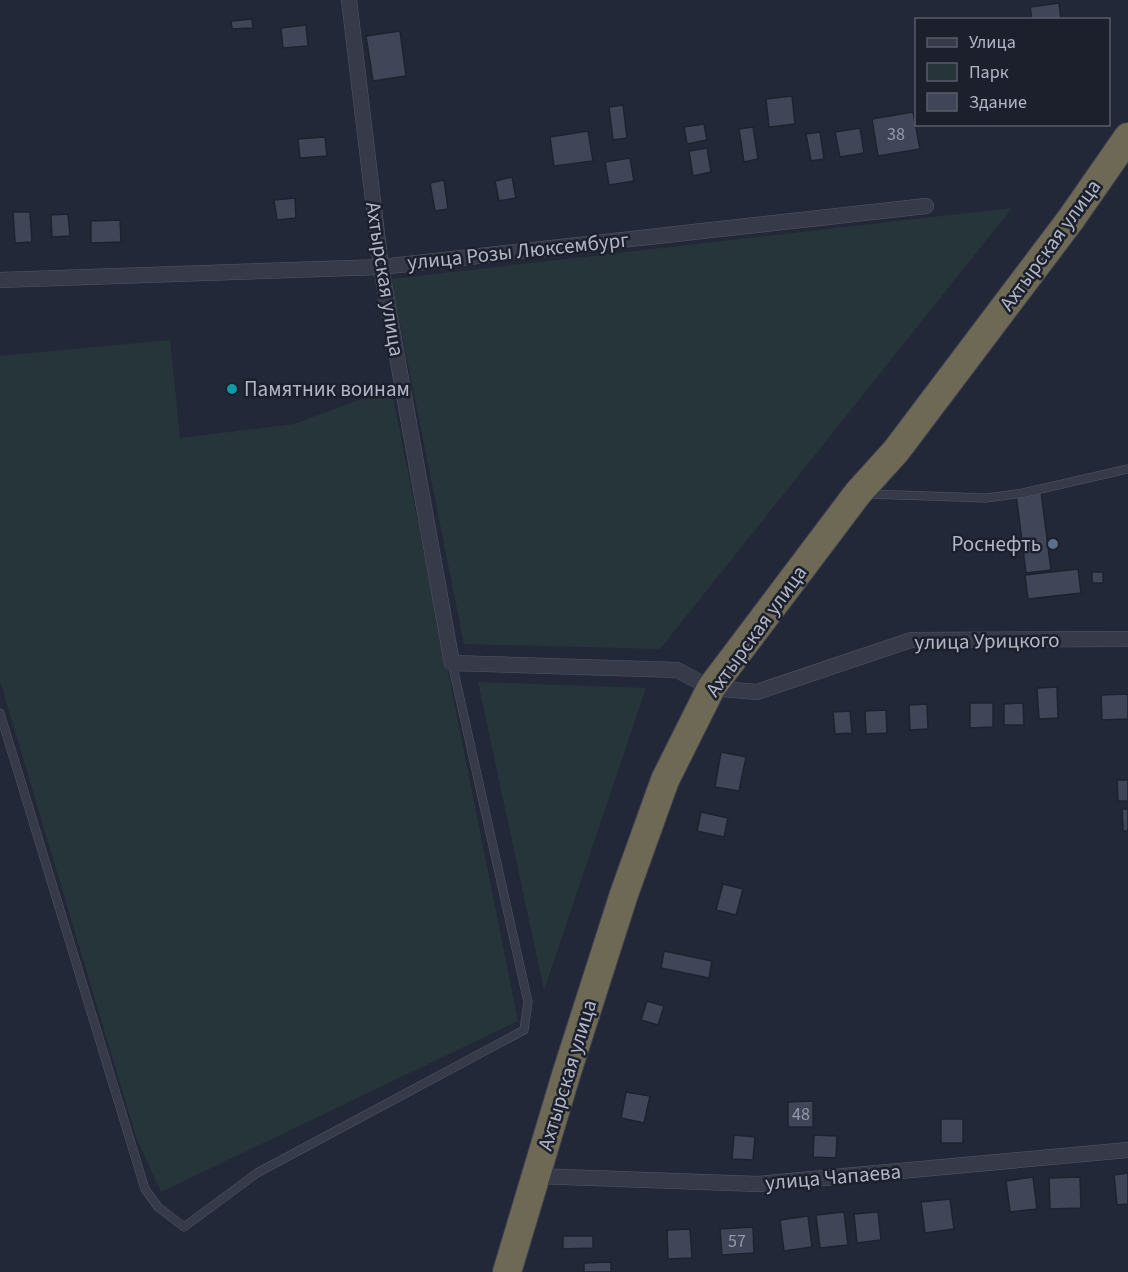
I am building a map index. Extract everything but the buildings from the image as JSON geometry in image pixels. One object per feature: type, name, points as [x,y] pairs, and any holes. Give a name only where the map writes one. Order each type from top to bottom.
[{"type":"highway","name":"Ахтырская улица","points":[[507,1272],[566,1075],[665,780],[711,688],[858,493],[896,451],[1071,219],[1128,137]]},
{"type":"street","name":"Ахтырская улица","points":[[349,0],[381,267],[452,663]]},
{"type":"street","name":"улица Розы Люксембург","points":[[0,280],[381,267],[926,206]]},
{"type":"street","name":"улица Урицкого","points":[[711,688],[757,692],[911,640],[1128,639]]},
{"type":"street","points":[[452,663],[677,670],[711,688]]},
{"type":"street","name":"улица Чапаева","points":[[536,1176],[758,1184],[1128,1150]]},
{"type":"lane","points":[[858,493],[986,498],[1023,494],[1128,469]]},
{"type":"lane","points":[[0,713],[145,1189],[158,1207],[183,1227],[257,1173],[524,1030],[528,1002],[452,663]]},
{"type":"green space","points":[[1012,208],[660,649],[464,644],[391,279]]},
{"type":"green space","points":[[170,340],[180,438],[294,424],[391,388],[518,1021],[161,1192],[136,1137],[0,681],[0,356]]},
{"type":"green space","points":[[478,682],[646,688],[544,990]]},
{"type":"place","name":"Памятник воинам","points":[[232,389]]},
{"type":"place","name":"Роснефть","points":[[1053,544]]}]
